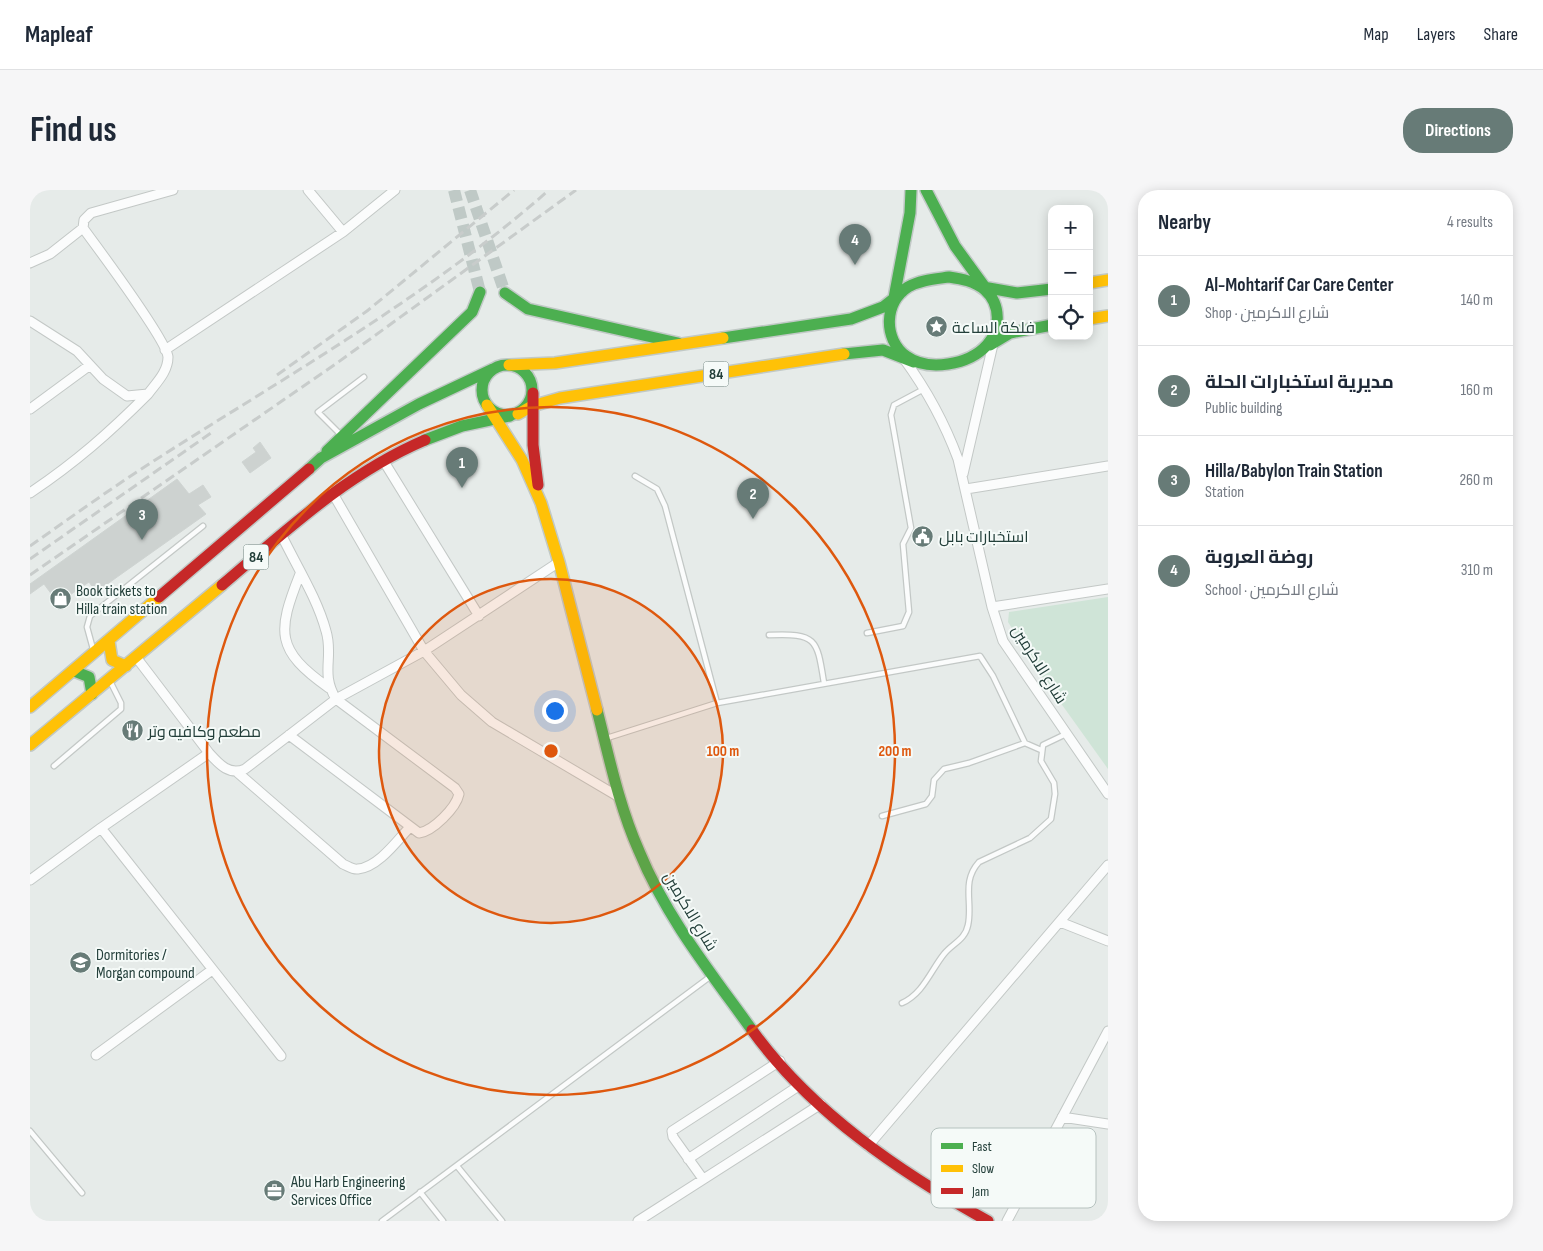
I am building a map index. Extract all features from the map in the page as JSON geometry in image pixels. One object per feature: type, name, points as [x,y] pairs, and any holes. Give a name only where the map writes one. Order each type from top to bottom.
[{"type":"main road","points":[[911,190],[910,213],[897,298],[889,316],[889,330],[894,343],[902,354],[914,362]]},
{"type":"main road","points":[[926,190],[955,246],[995,304],[998,318],[991,341]]},
{"type":"main road","name":"84","points":[[30,707],[321,458],[419,404],[493,369],[509,365],[555,363],[851,319],[883,307],[913,284],[949,277],[965,278],[985,289],[1017,293],[1048,289]]},
{"type":"main road","points":[[1093,282],[1108,280]]},
{"type":"main road","points":[[321,458],[472,312],[480,292]]},
{"type":"main road","points":[[505,293],[528,309],[681,344]]},
{"type":"main road","points":[[1093,318],[1108,316]]},
{"type":"main road","name":"84","points":[[30,745],[282,536],[332,492],[383,460],[470,422],[514,415],[532,406],[560,398],[872,350],[883,349],[914,362],[928,365],[965,360],[991,341],[1010,333],[1048,326]]},
{"type":"main road","points":[[493,369],[487,374],[482,389],[486,405],[501,415],[514,415],[525,409],[533,393],[529,377],[524,371],[509,365]]},
{"type":"main road","name":"شارع الاكرمين","points":[[533,393],[533,444],[541,503]]},
{"type":"main road","name":"شارع الاكرمين","points":[[486,405],[522,460],[541,503],[559,562],[606,738],[619,797],[639,852],[676,923],[756,1035],[800,1085],[868,1146],[931,1190]]},
{"type":"main road","points":[[109,641],[109,652],[112,660],[126,666]]},
{"type":"main road","points":[[74,671],[88,677],[92,684],[92,694]]},
{"type":"main road","name":"شارع الاكرمين","points":[[964,1208],[988,1221]]},
{"type":"street","points":[[30,493],[76,462],[110,432],[148,394],[166,370],[168,356],[158,334],[83,228],[84,220],[90,213],[173,190]]},
{"type":"street","points":[[308,190],[343,232]]},
{"type":"street","points":[[165,350],[343,232],[395,190]]},
{"type":"street","points":[[30,263],[50,254],[83,228]]},
{"type":"street","points":[[30,321],[77,351],[103,379],[127,396],[148,394]]},
{"type":"street","points":[[962,479],[991,341]]},
{"type":"street","name":"شارع الاكرمين","points":[[894,343],[924,389],[950,439],[966,489],[992,607],[1003,641],[1108,794]]},
{"type":"street","points":[[30,409],[90,365]]},
{"type":"street","points":[[383,460],[479,616]]},
{"type":"street","points":[[966,489],[1108,466]]},
{"type":"street","points":[[332,492],[424,651],[461,695],[492,722],[619,797]]},
{"type":"street","points":[[282,536],[327,633],[329,653],[326,673],[329,688],[336,699],[455,788],[459,794],[457,800],[432,828],[419,833],[409,828],[289,735]]},
{"type":"street","points":[[237,772],[336,699],[424,651],[559,562]]},
{"type":"street","points":[[300,574],[287,608],[283,630],[287,646],[308,673],[329,688]]},
{"type":"street","points":[[992,607],[1108,589]]},
{"type":"street","points":[[136,657],[209,753],[229,770],[237,772],[343,864],[356,870],[366,868],[377,860],[409,828]]},
{"type":"street","points":[[30,880],[100,828],[209,753]]},
{"type":"street","points":[[100,828],[281,1056]]},
{"type":"street","points":[[868,1146],[1108,865]]},
{"type":"street","points":[[1060,922],[1108,941]]},
{"type":"street","points":[[96,1055],[212,970]]},
{"type":"street","points":[[1056,1128],[1107,1035]]},
{"type":"street","points":[[703,1179],[673,1137],[672,1131],[780,1062]]},
{"type":"street","points":[[688,1159],[800,1085]]},
{"type":"street","points":[[638,1221],[821,1104]]},
{"type":"street","points":[[1062,1117],[1108,1124]]},
{"type":"street","points":[[1007,1221],[1014,1208]]},
{"type":"lane","points":[[343,436],[318,412],[364,377]]},
{"type":"lane","points":[[867,633],[903,626],[909,612],[903,544],[911,528],[891,415],[894,404],[924,389]]},
{"type":"lane","points":[[636,476],[657,489],[665,506],[717,703]]},
{"type":"lane","points":[[95,653],[87,627],[90,616],[203,526]]},
{"type":"lane","points":[[769,635],[791,634],[803,636],[812,641],[818,648],[824,683]]},
{"type":"lane","points":[[606,738],[717,703],[980,656],[993,676],[1025,743],[1041,750]]},
{"type":"lane","points":[[54,766],[121,708],[121,703],[109,680]]},
{"type":"lane","points":[[902,1003],[925,984],[945,952],[965,934],[968,923],[968,900],[973,869],[979,862],[1030,838],[1051,819],[1055,794],[1054,783],[1041,761],[1041,750],[1043,745],[1066,734]]},
{"type":"lane","points":[[882,816],[926,804],[932,796],[934,780],[944,769],[969,763],[1025,743]]},
{"type":"lane","points":[[382,1221],[712,975]]},
{"type":"lane","points":[[30,1131],[82,1193]]},
{"type":"lane","points":[[456,1166],[502,1221]]},
{"type":"lane","points":[[420,1192],[443,1221]]},
{"type":"green space","points":[[1108,597],[1108,769],[1045,681],[1008,622],[1009,612]]},
{"type":"building","points":[[260,442],[271,458],[250,473],[242,462],[256,452],[253,448]]},
{"type":"building","points":[[177,479],[189,494],[203,485],[211,497],[198,505],[206,514],[96,592],[89,582],[58,603],[44,584],[30,594],[30,584]]},
{"type":"tunnel","points":[[454,190],[480,292]]},
{"type":"tunnel","points":[[470,190],[505,293]]},
{"type":"railway","points":[[277,375],[367,311],[514,190]]},
{"type":"railway","points":[[30,546],[136,472],[356,334],[406,300],[455,265],[549,190]]},
{"type":"railway","points":[[30,575],[337,363],[576,190]]},
{"type":"railway","points":[[30,559],[211,433]]},
{"type":"traffic: fast","points":[[893,303],[910,213],[911,190]]},
{"type":"traffic: fast","points":[[926,190],[955,246],[987,290]]},
{"type":"traffic: fast","points":[[949,277],[972,282],[985,290],[994,302],[996,310],[997,325],[995,332],[992,339],[979,352],[959,361],[937,365],[915,361],[898,349],[893,340],[889,321],[894,302],[908,287],[928,280],[949,277]]},
{"type":"traffic: fast","points":[[983,287],[1017,293],[1048,289]]},
{"type":"traffic: fast","points":[[327,451],[472,312],[480,292]]},
{"type":"traffic: fast","points":[[723,338],[851,319],[883,307],[902,292]]},
{"type":"traffic: fast","points":[[505,293],[528,309],[678,343]]},
{"type":"traffic: fast","points":[[990,345],[1010,333],[1048,326]]},
{"type":"traffic: fast","points":[[844,354],[883,350],[914,362]]},
{"type":"traffic: fast","points":[[502,365],[512,365],[525,372],[532,385],[532,390],[532,395],[525,408],[512,415],[502,415],[493,411],[486,404],[482,395],[482,385],[486,376],[493,369],[502,365]]},
{"type":"traffic: fast","points":[[309,469],[321,458],[419,404],[493,369]]},
{"type":"traffic: fast","points":[[425,440],[462,426],[510,416]]},
{"type":"traffic: fast","points":[[74,671],[89,677],[92,694]]},
{"type":"traffic: fast","points":[[597,710],[626,817],[650,875],[662,899],[690,944],[752,1030]]},
{"type":"traffic: slow","points":[[1093,282],[1108,280]]},
{"type":"traffic: slow","points":[[1093,318],[1108,316]]},
{"type":"traffic: slow","points":[[509,365],[555,363],[723,338]]},
{"type":"traffic: slow","points":[[518,414],[532,406],[560,398],[844,354]]},
{"type":"traffic: slow","points":[[487,405],[522,460],[541,503],[559,562],[597,710]]},
{"type":"traffic: slow","points":[[30,745],[222,585]]},
{"type":"traffic: slow","points":[[30,707],[159,597]]},
{"type":"traffic: slow","points":[[109,641],[112,660],[126,666]]},
{"type":"traffic: jam","points":[[533,393],[533,445],[538,485]]},
{"type":"traffic: jam","points":[[222,585],[294,524],[343,486],[369,469],[425,440]]},
{"type":"traffic: jam","points":[[159,597],[309,469]]},
{"type":"traffic: jam","points":[[752,1030],[776,1060],[830,1114],[859,1138],[931,1187]]},
{"type":"traffic: jam","points":[[965,1208],[988,1221]]},
{"type":"place","name":"روضة العروبة","points":[[855,265]]},
{"type":"place","name":"فلكة الساعة","points":[[936,327]]},
{"type":"place","name":"Al-Mohtarif Car Care Center","points":[[462,488]]},
{"type":"place","name":"مديرية استخبارات الحلة","points":[[753,519]]},
{"type":"place","name":"استخبارات بابل","points":[[923,536]]},
{"type":"place","name":"Hilla/Babylon Train Station","points":[[142,540]]},
{"type":"place","name":"Book tickets to Hilla train station","points":[[60,599]]},
{"type":"place","name":"مطعم وكافيه وتر","points":[[132,731]]},
{"type":"place","name":"Dormitories / Morgan compound","points":[[80,963]]},
{"type":"place","name":"Abu Harb Engineering Services Office","points":[[275,1190]]}]
